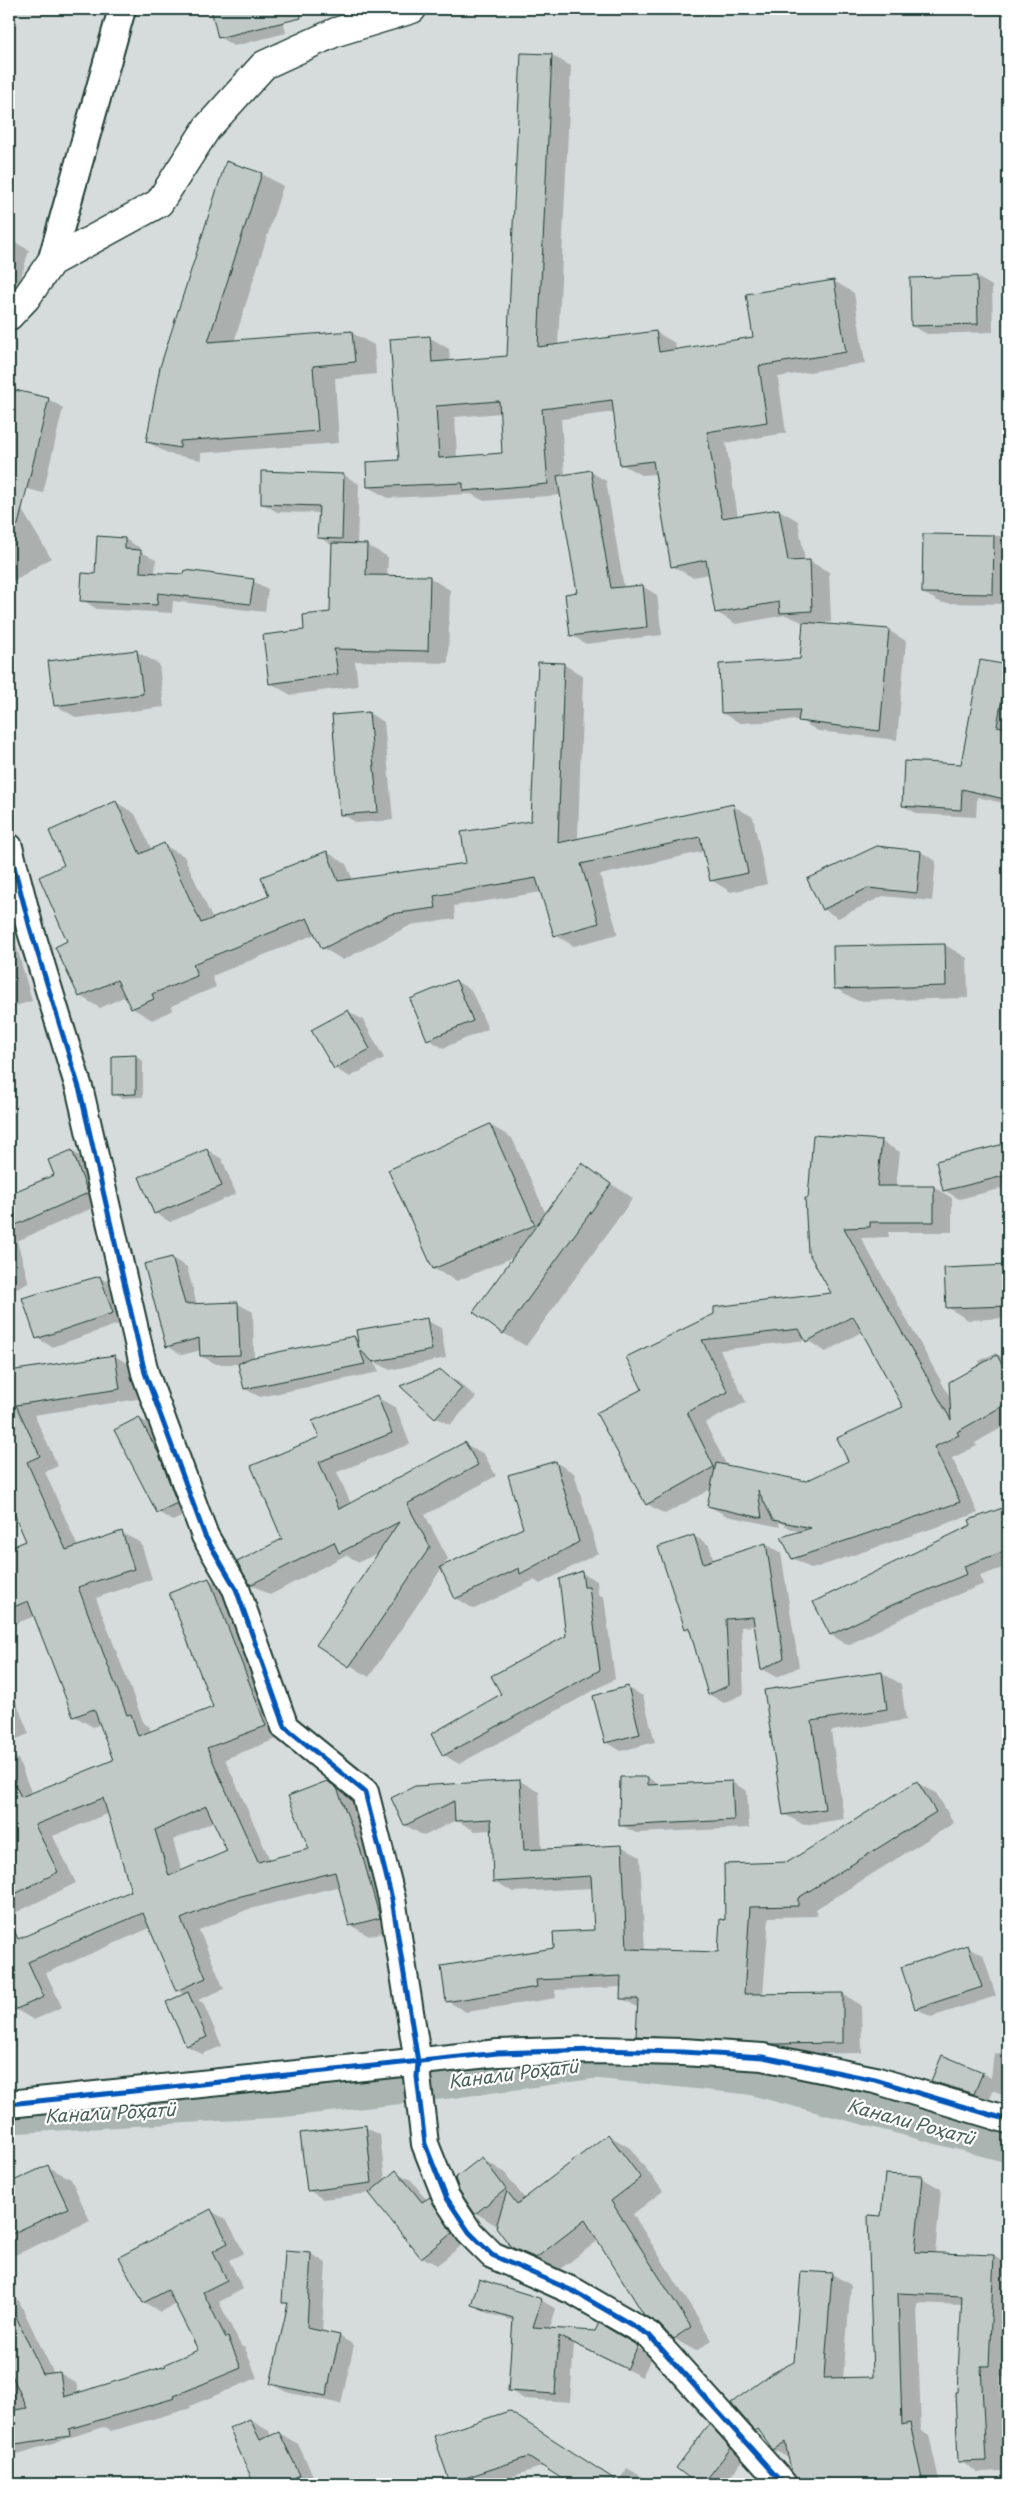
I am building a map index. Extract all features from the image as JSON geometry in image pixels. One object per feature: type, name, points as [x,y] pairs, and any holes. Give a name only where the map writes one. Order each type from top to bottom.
[{"type":"street","points":[[9,316],[26,298],[51,262],[122,9]]},
{"type":"street","points":[[51,262],[119,222],[159,203],[207,128],[264,66],[336,32],[412,9]]},
{"type":"street","points":[[9,847],[30,928],[80,1091],[145,1373],[204,1536],[236,1590],[284,1727],[365,1792],[392,1898],[417,2069],[425,2144],[446,2197],[469,2232],[492,2255],[574,2292],[649,2336],[783,2484]]},
{"type":"street","points":[[9,2104],[417,2069],[498,2053],[594,2050],[683,2052],[763,2057],[875,2080],[1008,2120]]},
{"type":"shaded area","points":[[9,9],[1008,9],[1008,2484],[9,2484]]},
{"type":"building","points":[[211,9],[300,9],[301,18],[218,38]]},
{"type":"building","points":[[521,53],[552,54],[538,347],[656,331],[659,352],[753,337],[746,294],[834,280],[846,352],[759,366],[767,422],[707,432],[722,518],[779,509],[788,561],[810,560],[812,611],[780,613],[779,602],[715,613],[706,560],[671,567],[653,461],[620,465],[612,400],[542,409],[548,484],[463,491],[463,483],[367,487],[366,462],[399,460],[390,339],[430,336],[432,362],[507,356]],"holes":[[[499,401],[502,453],[439,458],[436,406]]]},
{"type":"building","points":[[226,161],[262,173],[208,342],[352,331],[355,362],[313,366],[318,431],[180,441],[180,448],[146,442],[160,367]]},
{"type":"building","points":[[977,276],[978,324],[911,326],[910,278]]},
{"type":"building","points":[[15,390],[49,398],[18,525],[9,524],[9,414]]},
{"type":"building","points":[[591,470],[611,588],[643,585],[647,627],[570,636],[565,594],[577,592],[557,476]]},
{"type":"building","points":[[261,471],[344,474],[342,539],[317,538],[319,506],[261,504]]},
{"type":"building","points":[[923,534],[994,535],[993,594],[922,593]]},
{"type":"building","points":[[97,536],[125,538],[125,549],[141,550],[140,572],[184,574],[185,570],[254,579],[250,604],[158,593],[157,605],[80,601],[82,573],[95,574]]},
{"type":"building","points":[[332,543],[367,544],[366,575],[430,576],[428,651],[334,649],[338,674],[269,684],[263,635],[304,630],[303,615],[330,612]]},
{"type":"building","points":[[803,622],[889,629],[880,731],[798,721],[800,710],[721,713],[719,664],[800,659]]},
{"type":"building","points":[[137,650],[143,694],[54,706],[48,661]]},
{"type":"building","points":[[980,660],[1008,665],[997,726],[1008,728],[1008,800],[962,789],[961,810],[902,806],[904,761],[961,764]]},
{"type":"building","points":[[538,662],[564,663],[558,843],[733,804],[748,873],[710,881],[700,837],[581,864],[599,923],[554,936],[536,878],[434,896],[436,908],[391,914],[322,949],[307,918],[193,964],[197,976],[152,994],[154,999],[131,1009],[117,980],[79,997],[55,947],[67,941],[39,877],[64,865],[49,831],[116,801],[140,854],[164,843],[201,923],[269,896],[261,877],[327,851],[338,881],[466,863],[461,832],[531,821]]},
{"type":"building","points":[[369,712],[378,812],[340,815],[332,715]]},
{"type":"building","points":[[877,846],[921,851],[917,893],[868,888],[822,910],[807,879]]},
{"type":"building","points":[[945,944],[946,986],[834,989],[833,946]]},
{"type":"building","points":[[456,980],[473,1021],[427,1040],[410,999]]},
{"type":"building","points":[[348,1010],[370,1049],[334,1069],[311,1030]]},
{"type":"building","points":[[136,1055],[136,1094],[112,1095],[112,1056]]},
{"type":"building","points":[[490,1124],[535,1225],[433,1269],[388,1170]]},
{"type":"building","points":[[813,1135],[882,1140],[877,1186],[934,1186],[934,1222],[870,1222],[870,1227],[844,1228],[951,1420],[949,1382],[997,1355],[1008,1375],[1008,1403],[957,1432],[959,1435],[934,1447],[960,1502],[792,1559],[781,1537],[811,1528],[773,1520],[758,1490],[762,1518],[707,1506],[716,1463],[806,1481],[848,1461],[837,1438],[903,1407],[853,1316],[806,1342],[799,1329],[702,1340],[728,1392],[687,1412],[714,1467],[646,1505],[596,1413],[642,1389],[626,1357],[714,1314],[714,1307],[831,1293],[808,1252],[805,1198],[808,1198]]},
{"type":"building","points":[[1008,1143],[1008,1175],[943,1191],[936,1161]]},
{"type":"building","points":[[207,1149],[222,1186],[154,1214],[139,1177]]},
{"type":"building","points":[[72,1150],[88,1193],[9,1228],[9,1194],[54,1175],[48,1160]]},
{"type":"building","points":[[582,1163],[611,1184],[503,1334],[473,1312]]},
{"type":"building","points":[[172,1257],[185,1304],[238,1302],[240,1355],[200,1356],[199,1338],[166,1347],[144,1264]]},
{"type":"building","points":[[1008,1265],[1008,1306],[946,1308],[944,1268]]},
{"type":"building","points":[[100,1276],[113,1313],[36,1339],[22,1298]]},
{"type":"building","points":[[427,1318],[432,1350],[373,1362],[360,1350],[365,1364],[244,1389],[238,1364],[250,1358],[354,1336],[359,1348],[356,1330]]},
{"type":"building","points":[[115,1355],[120,1389],[16,1405],[40,1456],[27,1462],[66,1550],[122,1531],[134,1569],[78,1587],[127,1715],[131,1714],[138,1736],[213,1707],[169,1593],[209,1578],[266,1726],[207,1748],[258,1862],[309,1849],[288,1796],[327,1781],[337,1788],[361,1851],[380,1918],[349,1926],[335,1872],[226,1900],[181,1919],[206,1978],[176,1991],[143,1913],[28,1962],[44,1997],[14,2010],[9,1997],[9,1919],[18,1939],[131,1891],[103,1798],[35,1825],[58,1872],[9,1897],[9,1772],[21,1797],[113,1760],[94,1709],[73,1717],[28,1601],[9,1609],[9,1548],[26,1541],[9,1502],[9,1371]],"holes":[[[206,1806],[227,1851],[169,1876],[155,1830]]]},
{"type":"building","points":[[441,1370],[462,1388],[435,1418],[400,1386]]},
{"type":"building","points":[[377,1395],[392,1433],[319,1462],[339,1509],[465,1442],[478,1465],[407,1504],[430,1547],[349,1667],[316,1645],[399,1522],[339,1553],[334,1542],[250,1585],[237,1562],[282,1539],[251,1466],[319,1437],[312,1421]]},
{"type":"building","points":[[139,1417],[159,1454],[177,1503],[157,1513],[114,1430]]},
{"type":"building","points":[[556,1461],[579,1542],[520,1574],[519,1568],[455,1599],[440,1567],[523,1528],[508,1475]]},
{"type":"building","points":[[1008,1506],[1008,1550],[964,1566],[967,1574],[892,1605],[830,1635],[813,1602],[971,1525],[969,1520]]},
{"type":"building","points":[[694,1535],[703,1563],[766,1543],[784,1658],[761,1670],[753,1617],[726,1619],[729,1685],[708,1695],[689,1627],[685,1629],[658,1547]]},
{"type":"building","points":[[582,1571],[584,1587],[589,1587],[600,1670],[443,1756],[431,1734],[501,1694],[491,1676],[566,1636],[559,1579]]},
{"type":"building","points":[[882,1672],[887,1709],[812,1721],[825,1809],[783,1815],[764,1690]]},
{"type":"building","points":[[628,1686],[640,1734],[605,1743],[593,1696]]},
{"type":"building","points":[[620,1777],[648,1777],[648,1785],[732,1781],[734,1820],[619,1826]]},
{"type":"building","points":[[520,1780],[524,1850],[622,1845],[627,1949],[718,1952],[720,1919],[725,1920],[724,1864],[788,1862],[917,1781],[936,1812],[798,1898],[798,1906],[750,1907],[744,1994],[843,1993],[843,2043],[774,2044],[636,2036],[638,1999],[620,1999],[621,1976],[536,1980],[537,1987],[446,2002],[441,1966],[554,1948],[553,1932],[594,1930],[591,1876],[493,1882],[491,1819],[455,1821],[454,1801],[404,1826],[391,1798],[415,1786]]},
{"type":"building","points":[[968,1945],[982,1987],[915,2009],[901,1967]]},
{"type":"building","points":[[188,1992],[207,2037],[186,2046],[166,2002]]},
{"type":"building","points":[[942,2055],[983,2072],[974,2094],[931,2081]]},
{"type":"building","points":[[366,2125],[372,2183],[307,2191],[300,2133]]},
{"type":"building","points":[[608,2134],[641,2178],[611,2201],[691,2327],[673,2339],[660,2325],[644,2315],[585,2220],[536,2258],[511,2247],[496,2227],[507,2191],[517,2204]]},
{"type":"building","points":[[482,2157],[506,2189],[475,2214],[459,2190],[455,2178]]},
{"type":"building","points":[[48,2165],[68,2208],[9,2235],[9,2183]]},
{"type":"building","points":[[396,2170],[422,2202],[430,2197],[452,2233],[421,2258],[369,2193]]},
{"type":"building","points":[[885,2174],[922,2176],[915,2252],[994,2255],[989,2366],[981,2366],[986,2461],[958,2462],[955,2392],[957,2392],[962,2296],[898,2293],[902,2425],[910,2423],[923,2484],[798,2484],[791,2471],[785,2442],[773,2450],[758,2429],[755,2431],[731,2403],[771,2374],[794,2362],[801,2271],[832,2273],[824,2378],[873,2377],[868,2215],[881,2216]]},
{"type":"building","points":[[211,2209],[228,2243],[213,2251],[227,2280],[203,2292],[226,2338],[228,2337],[241,2368],[174,2396],[175,2398],[69,2429],[70,2436],[9,2445],[9,2411],[27,2408],[9,2369],[9,2302],[43,2374],[60,2372],[64,2397],[166,2366],[165,2364],[198,2350],[168,2290],[143,2303],[119,2257]]},
{"type":"building","points":[[285,2251],[311,2253],[307,2328],[340,2335],[326,2396],[270,2384],[288,2303],[282,2303]]},
{"type":"building","points":[[479,2279],[542,2299],[533,2327],[595,2331],[599,2323],[638,2346],[627,2369],[559,2336],[555,2394],[508,2391],[513,2318],[471,2305]]},
{"type":"building","points":[[509,2411],[622,2484],[570,2484],[528,2457],[450,2483],[434,2436]]},
{"type":"building","points":[[250,2419],[260,2440],[279,2432],[300,2475],[281,2484],[254,2484],[229,2428]]},
{"type":"building","points":[[709,2424],[731,2448],[703,2484],[697,2484],[676,2468]]},
{"type":"waterway","name":"Канали Роҳатӣ","points":[[9,2118],[279,2102],[457,2082],[596,2063],[750,2079],[1008,2147]]},
{"type":"cycle path","points":[[9,847],[30,928],[80,1091],[145,1373],[205,1536],[236,1589],[285,1727],[365,1792],[392,1899],[418,2062],[417,2077],[425,2144],[446,2197],[469,2232],[492,2255],[575,2292],[649,2335],[783,2484]]},
{"type":"cycle path","points":[[9,2104],[498,2053],[594,2050],[683,2052],[763,2057],[875,2080],[1008,2120]]}]
